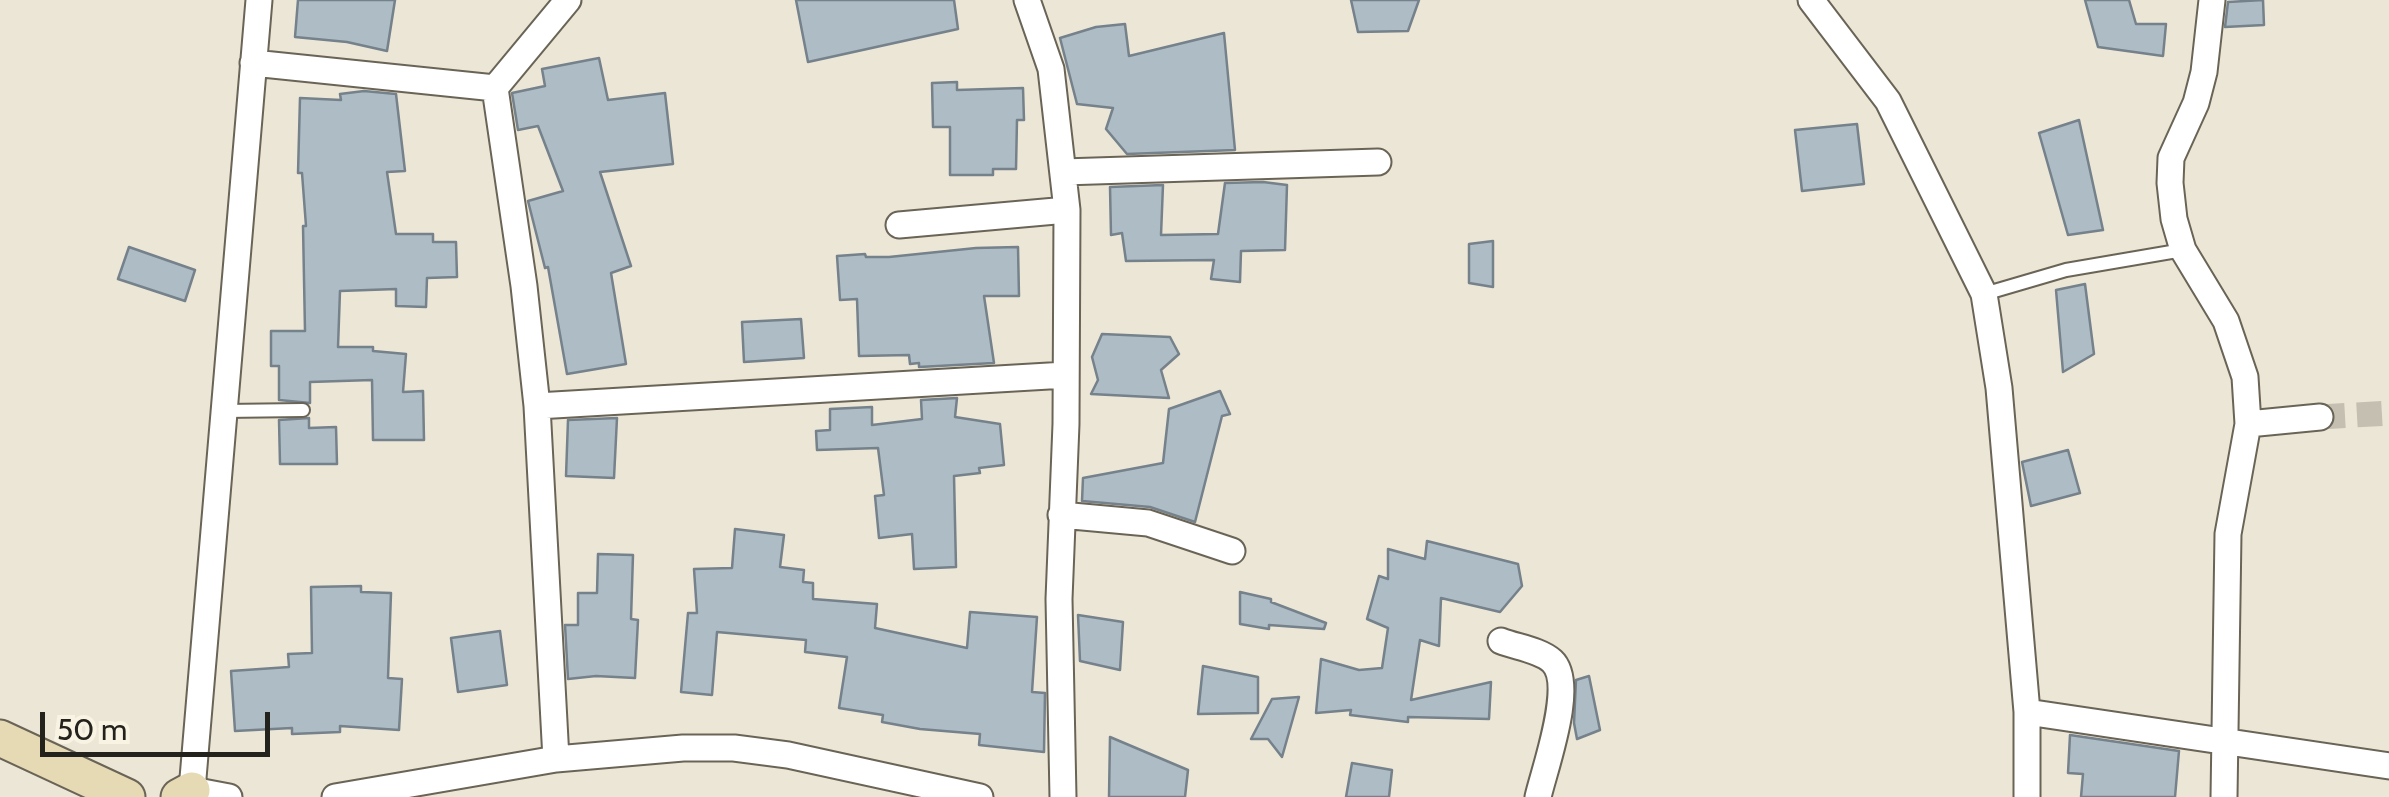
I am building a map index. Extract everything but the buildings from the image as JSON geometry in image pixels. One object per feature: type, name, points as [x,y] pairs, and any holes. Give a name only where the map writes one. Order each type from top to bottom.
[{"type":"street","points":[[229,797],[186,794],[259,0]]},
{"type":"street","points":[[556,759],[537,406],[495,88],[568,0]]},
{"type":"street","points":[[1027,0],[1051,70],[1067,210],[1060,515],[1063,797]]},
{"type":"street","points":[[1812,0],[1888,101],[1984,294],[1999,388],[2027,712],[2027,797]]},
{"type":"street","points":[[2212,0],[2204,72],[2196,103],[2170,158],[2174,219],[2183,250],[2226,322],[2246,378],[2248,424],[2228,534],[2224,797]]},
{"type":"street","points":[[252,62],[495,88]]},
{"type":"street","points":[[1063,172],[1378,162]]},
{"type":"street","points":[[899,224],[1067,210]]},
{"type":"street","points":[[537,406],[1066,375]]},
{"type":"street","points":[[2248,424],[2320,418]]},
{"type":"street","points":[[1060,515],[1148,523],[1232,551]]},
{"type":"street","points":[[1501,641],[1550,659],[1560,672],[1562,697],[1538,797]]},
{"type":"street","points":[[2027,712],[2389,766]]},
{"type":"street","points":[[0,738],[127,797]]},
{"type":"street","points":[[335,797],[556,759],[683,748],[734,748],[788,755],[980,797]]},
{"type":"lane","points":[[1984,294],[2066,270],[2183,250]]},
{"type":"lane","points":[[224,412],[304,410]]},
{"type":"tunnel","points":[[2320,417],[2389,413]]}]
